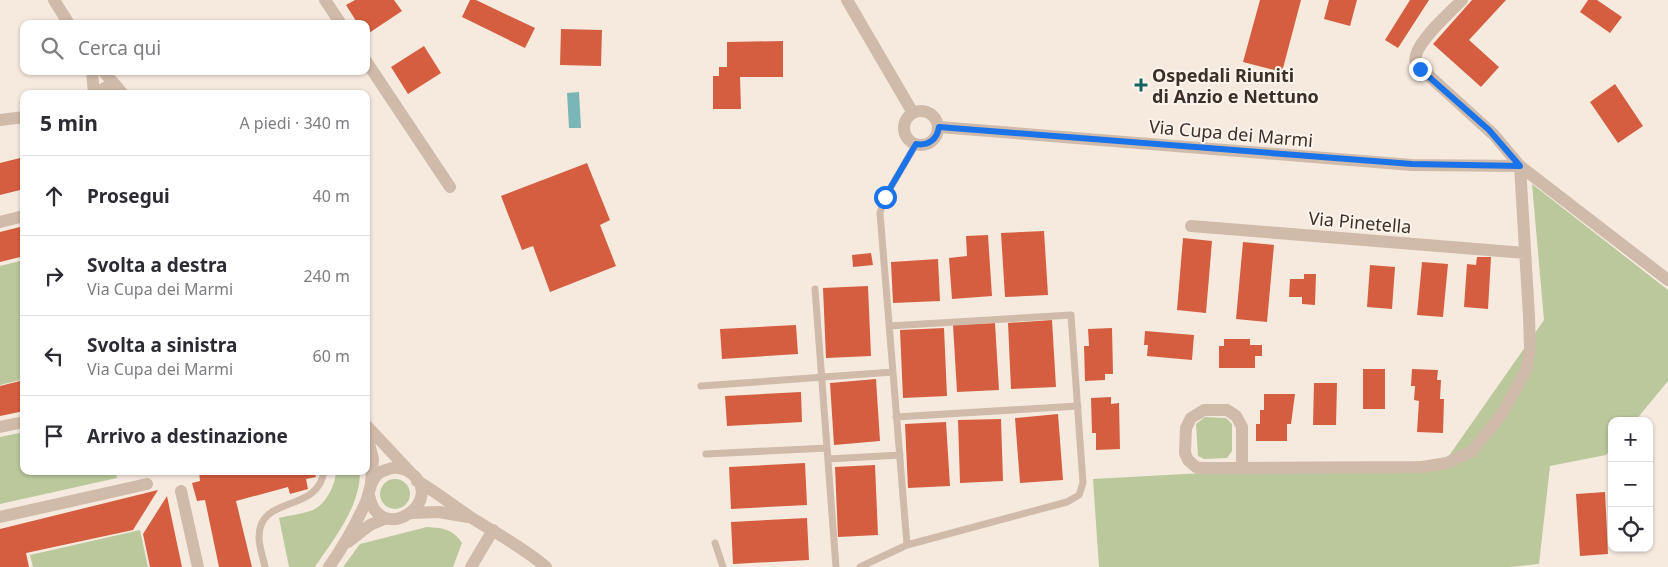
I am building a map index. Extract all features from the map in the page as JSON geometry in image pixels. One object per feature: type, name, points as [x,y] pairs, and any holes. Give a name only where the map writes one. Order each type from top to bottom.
[{"type":"street","points":[[54,0],[66,20]]},
{"type":"street","points":[[325,0],[338,20]]},
{"type":"street","points":[[847,0],[914,113]]},
{"type":"street","points":[[1462,0],[1419,45],[1414,60],[1423,72],[1499,140],[1520,166],[1668,280]]},
{"type":"street","points":[[370,67],[450,186]]},
{"type":"street","points":[[93,75],[94,90]]},
{"type":"street","points":[[106,75],[119,90]]},
{"type":"street","points":[[102,90],[108,86],[118,90]]},
{"type":"street","points":[[925,111],[934,117],[939,127],[938,133],[932,142],[927,144],[916,144],[911,141],[905,132],[906,121],[914,113],[925,111]]},
{"type":"street","points":[[0,120],[20,117]]},
{"type":"street","name":"Via Cupa dei Marmi","points":[[939,127],[1412,164],[1520,166]]},
{"type":"street","points":[[1242,468],[1242,427],[1236,416],[1227,410],[1204,410],[1191,418],[1185,432],[1185,453],[1190,463],[1200,468],[1242,468],[1429,466],[1464,456],[1484,438],[1506,408],[1521,382],[1529,359],[1529,316],[1520,166]]},
{"type":"street","points":[[0,222],[20,217]]},
{"type":"street","name":"Via Pinetella","points":[[1191,226],[1525,253]]},
{"type":"street","points":[[0,427],[20,423]]},
{"type":"street","points":[[370,429],[414,477],[420,498],[411,514]]},
{"type":"street","points":[[370,447],[373,459],[370,491],[374,509],[386,518],[395,520],[411,514],[439,512],[471,518]]},
{"type":"street","points":[[329,567],[342,547],[374,479],[386,469],[394,468],[414,477],[446,498],[471,518],[521,547],[546,567]]},
{"type":"street","points":[[0,517],[147,484]]},
{"type":"street","points":[[181,491],[198,567]]},
{"type":"street","points":[[342,547],[364,529],[386,518]]},
{"type":"street","points":[[471,567],[493,530]]},
{"type":"lane","points":[[907,545],[880,213],[885,197],[916,144]]},
{"type":"lane","points":[[815,289],[836,567]]},
{"type":"lane","points":[[860,567],[907,545],[1062,504],[1079,495],[1083,483],[1071,314],[889,326]]},
{"type":"lane","points":[[701,386],[893,372]]},
{"type":"lane","points":[[896,418],[1078,406]]},
{"type":"lane","points":[[706,454],[827,448]]},
{"type":"lane","points":[[828,459],[900,455]]},
{"type":"lane","points":[[265,567],[259,536],[262,522],[274,510],[311,495],[322,481],[323,475]]},
{"type":"lane","points":[[715,543],[723,567]]},
{"type":"green space","points":[[1532,184],[1668,290],[1668,381],[1638,417],[1608,417],[1608,453],[1606,455],[1550,466],[1539,564],[1510,567],[1099,567],[1093,479],[1446,460],[1544,320]]},
{"type":"green space","points":[[20,261],[20,380],[0,385],[0,266]]},
{"type":"green space","points":[[1205,417],[1226,418],[1232,424],[1232,451],[1227,458],[1204,459],[1198,456],[1196,424]]},
{"type":"green space","points":[[20,433],[20,475],[116,475],[117,478],[0,504],[0,437]]},
{"type":"green space","points":[[360,475],[356,498],[345,522],[315,567],[289,567],[279,518],[315,509],[330,493],[336,476]]},
{"type":"green space","points":[[395,479],[406,483],[410,494],[406,505],[395,509],[384,505],[380,494],[384,483]]},
{"type":"green space","points":[[427,527],[447,530],[459,538],[462,543],[453,567],[343,567],[360,544]]},
{"type":"green space","points":[[140,530],[148,567],[33,567],[30,555]]},
{"type":"water","points":[[579,92],[581,128],[569,128],[567,93]]},
{"type":"building","points":[[355,0],[394,0],[402,11],[370,32],[370,20],[355,20],[346,5]]},
{"type":"building","points":[[470,0],[476,0],[535,28],[525,48],[462,17]]},
{"type":"building","points":[[1260,0],[1301,0],[1282,72],[1243,62]]},
{"type":"building","points":[[1329,0],[1357,0],[1350,26],[1324,19]]},
{"type":"building","points":[[1410,0],[1429,0],[1398,48],[1385,40]]},
{"type":"building","points":[[1472,0],[1506,0],[1469,40],[1499,67],[1481,87],[1433,44]]},
{"type":"building","points":[[1588,0],[1597,0],[1622,17],[1610,33],[1580,12]]},
{"type":"building","points":[[561,29],[602,30],[601,66],[560,65]]},
{"type":"building","points":[[783,41],[783,77],[740,77],[741,109],[713,109],[713,76],[719,76],[719,67],[727,67],[727,42]]},
{"type":"building","points":[[424,46],[441,73],[408,94],[391,67]]},
{"type":"building","points":[[1615,84],[1643,126],[1618,143],[1590,102]]},
{"type":"building","points":[[20,158],[20,190],[0,195],[0,163]]},
{"type":"building","points":[[587,163],[610,220],[600,225],[616,266],[550,292],[533,246],[522,250],[501,196]]},
{"type":"building","points":[[20,227],[20,257],[0,262],[0,232]]},
{"type":"building","points":[[1044,231],[1048,295],[1005,297],[1001,233]]},
{"type":"building","points":[[988,235],[992,296],[952,299],[949,258],[967,256],[966,236]]},
{"type":"building","points":[[1183,238],[1212,241],[1206,313],[1177,310]]},
{"type":"building","points":[[1243,242],[1274,245],[1267,322],[1236,319]]},
{"type":"building","points":[[871,253],[873,265],[853,267],[852,255]]},
{"type":"building","points":[[1477,257],[1491,257],[1488,309],[1464,307],[1467,264],[1476,265]]},
{"type":"building","points":[[938,259],[940,301],[893,303],[891,262]]},
{"type":"building","points":[[1422,262],[1448,264],[1443,317],[1417,315]]},
{"type":"building","points":[[1370,265],[1395,267],[1392,309],[1367,307]]},
{"type":"building","points":[[1304,274],[1316,274],[1315,305],[1302,304],[1302,297],[1289,297],[1290,279],[1304,279]]},
{"type":"building","points":[[868,286],[871,356],[826,358],[823,288]]},
{"type":"building","points":[[1052,320],[1056,387],[1011,389],[1008,323]]},
{"type":"building","points":[[995,323],[999,390],[957,392],[953,325]]},
{"type":"building","points":[[796,325],[798,354],[722,359],[720,329]]},
{"type":"building","points":[[944,328],[947,396],[903,398],[900,330]]},
{"type":"building","points":[[1112,328],[1113,374],[1105,374],[1105,380],[1085,381],[1084,346],[1089,346],[1088,329]]},
{"type":"building","points":[[1145,331],[1194,335],[1192,360],[1147,356],[1148,345],[1144,345]]},
{"type":"building","points":[[1224,339],[1250,339],[1250,345],[1262,345],[1262,356],[1255,356],[1255,368],[1219,368],[1219,346],[1224,346]]},
{"type":"building","points":[[1363,369],[1385,369],[1385,409],[1363,409]]},
{"type":"building","points":[[1412,369],[1438,370],[1437,380],[1441,380],[1440,399],[1444,399],[1443,433],[1417,432],[1419,401],[1414,400],[1415,386],[1411,386]]},
{"type":"building","points":[[876,379],[880,441],[834,445],[830,383]]},
{"type":"building","points":[[20,381],[20,412],[0,416],[0,386]]},
{"type":"building","points":[[1314,383],[1337,383],[1336,425],[1313,425]]},
{"type":"building","points":[[801,392],[802,422],[727,426],[725,396]]},
{"type":"building","points":[[1264,394],[1295,394],[1291,424],[1287,424],[1287,441],[1256,441],[1256,424],[1260,424],[1260,410],[1264,410]]},
{"type":"building","points":[[1111,397],[1111,404],[1119,403],[1120,449],[1096,450],[1096,433],[1092,433],[1091,398]]},
{"type":"building","points":[[1058,414],[1063,480],[1020,483],[1015,418]]},
{"type":"building","points":[[1001,419],[1003,481],[960,483],[958,420]]},
{"type":"building","points":[[946,422],[950,486],[908,488],[905,424]]},
{"type":"building","points":[[805,463],[807,505],[731,509],[729,467]]},
{"type":"building","points":[[875,465],[878,535],[838,537],[835,467]]},
{"type":"building","points":[[199,475],[315,475],[316,477],[306,479],[308,489],[290,494],[288,487],[236,501],[252,567],[219,567],[205,500],[197,501],[192,483],[200,481]]},
{"type":"building","points":[[158,490],[133,530],[26,553],[29,567],[0,567],[0,529]]},
{"type":"building","points":[[1605,492],[1608,554],[1580,556],[1576,494]]},
{"type":"building","points":[[167,496],[182,567],[150,567],[143,534]]},
{"type":"building","points":[[807,518],[809,560],[733,564],[731,522]]},
{"type":"place","name":"Ospedali Riuniti di Anzio e Nettuno","points":[[1141,85]]},
{"type":"route","points":[[885,197],[916,144],[921,145],[932,142],[938,133],[939,127],[1412,164],[1520,166],[1489,130],[1420,69]]}]
